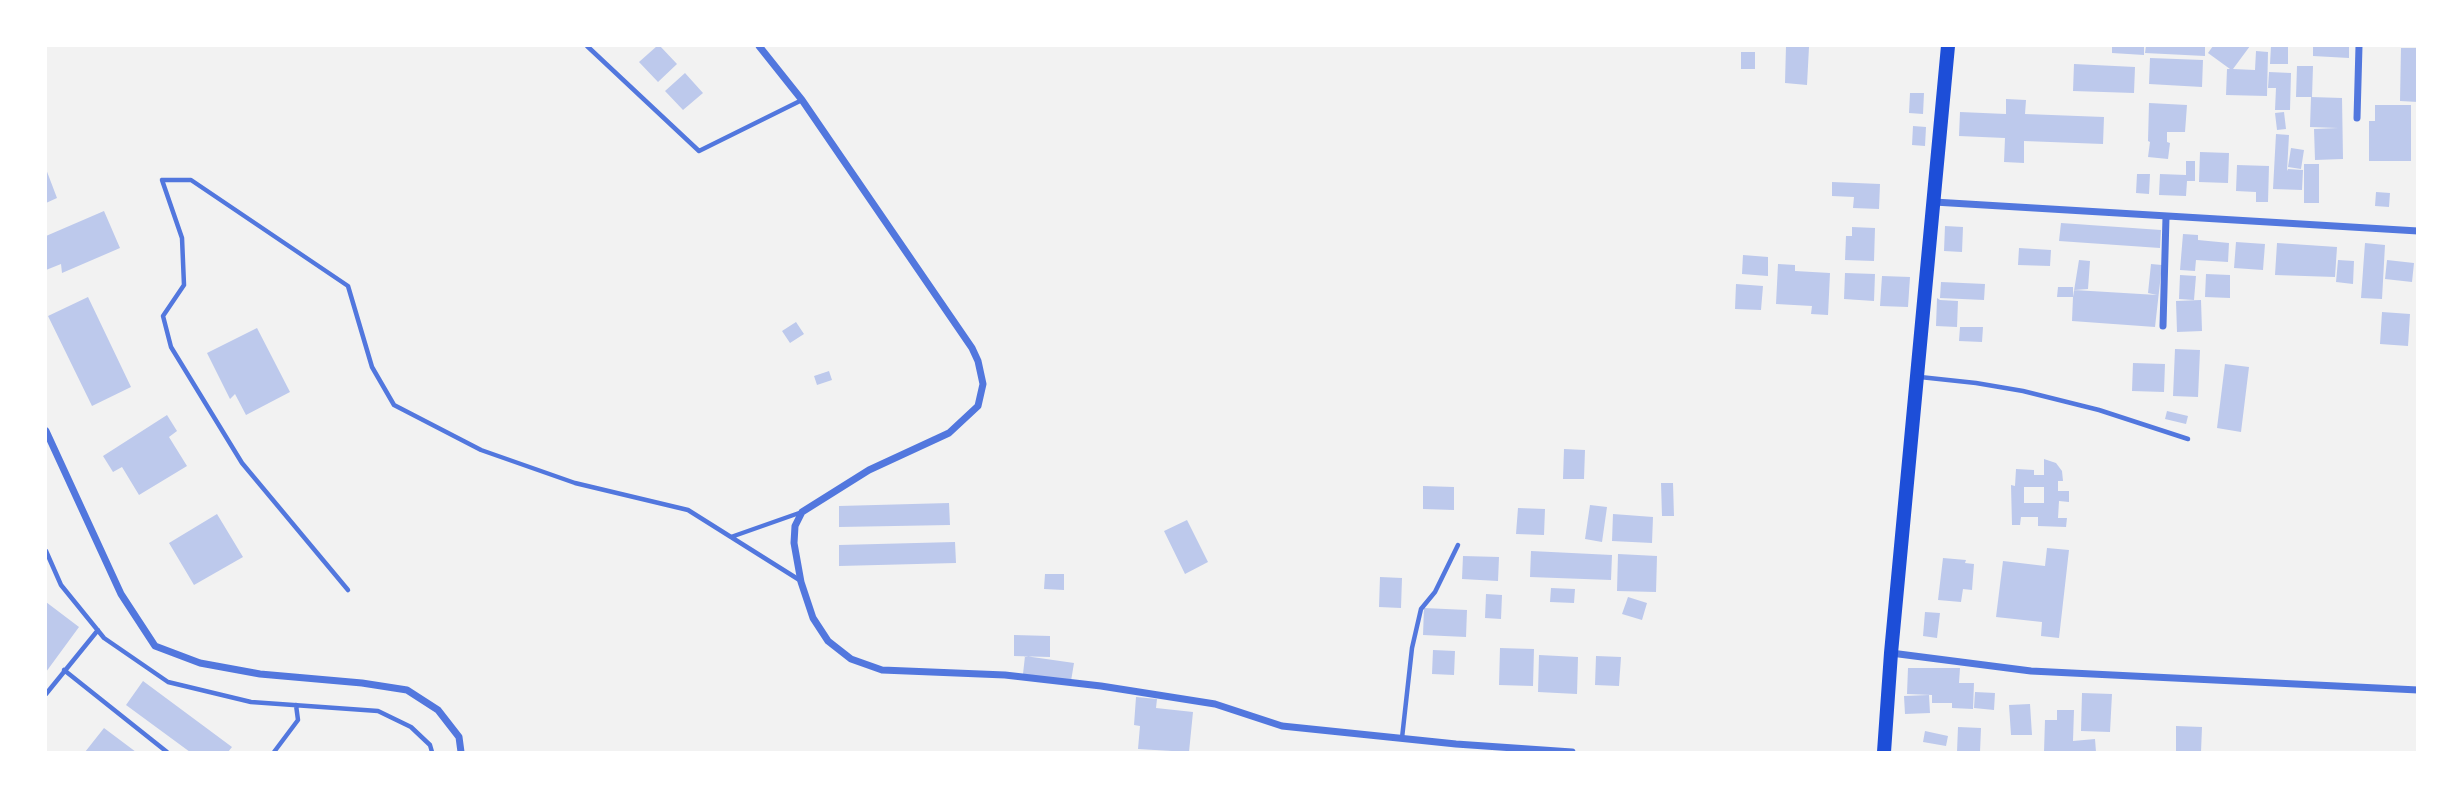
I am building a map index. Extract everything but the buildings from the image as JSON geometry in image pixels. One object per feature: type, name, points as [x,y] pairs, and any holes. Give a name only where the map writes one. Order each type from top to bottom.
[{"type":"main road","points":[[1884,752],[1948,46]]},
{"type":"street","points":[[759,46],[802,100],[972,348],[983,384],[978,405],[949,433],[869,470],[802,512],[795,526],[794,543],[801,582],[813,618],[828,642],[851,659],[882,670],[1005,675],[1101,686],[1216,704],[1282,726],[1402,739],[1572,752]]},
{"type":"street","points":[[2357,118],[2359,46]]},
{"type":"street","points":[[1934,202],[2417,231]]},
{"type":"street","points":[[2163,326],[2166,217]]},
{"type":"street","points":[[46,431],[121,594],[155,646],[200,663],[260,674],[407,690],[438,710],[459,737],[461,752]]},
{"type":"street","points":[[1891,653],[2031,671],[2417,690]]},
{"type":"lane","points":[[587,46],[699,151],[802,100]]},
{"type":"lane","points":[[348,590],[242,463],[171,347],[163,316],[184,285],[182,238],[162,180],[191,180],[348,286],[372,367],[394,405],[481,450],[575,483],[688,510],[801,582]]},
{"type":"lane","points":[[1916,376],[2022,391],[2099,410],[2188,439]]},
{"type":"lane","points":[[730,537],[802,512]]},
{"type":"lane","points":[[1402,739],[1412,648],[1421,609],[1435,592],[1458,545]]},
{"type":"lane","points":[[46,551],[61,585],[104,638],[168,682],[251,702],[378,711],[411,727],[430,745],[432,752]]},
{"type":"lane","points":[[46,694],[98,630]]},
{"type":"lane","points":[[64,670],[167,752]]},
{"type":"lane","points":[[274,752],[298,720],[296,705]]}]
